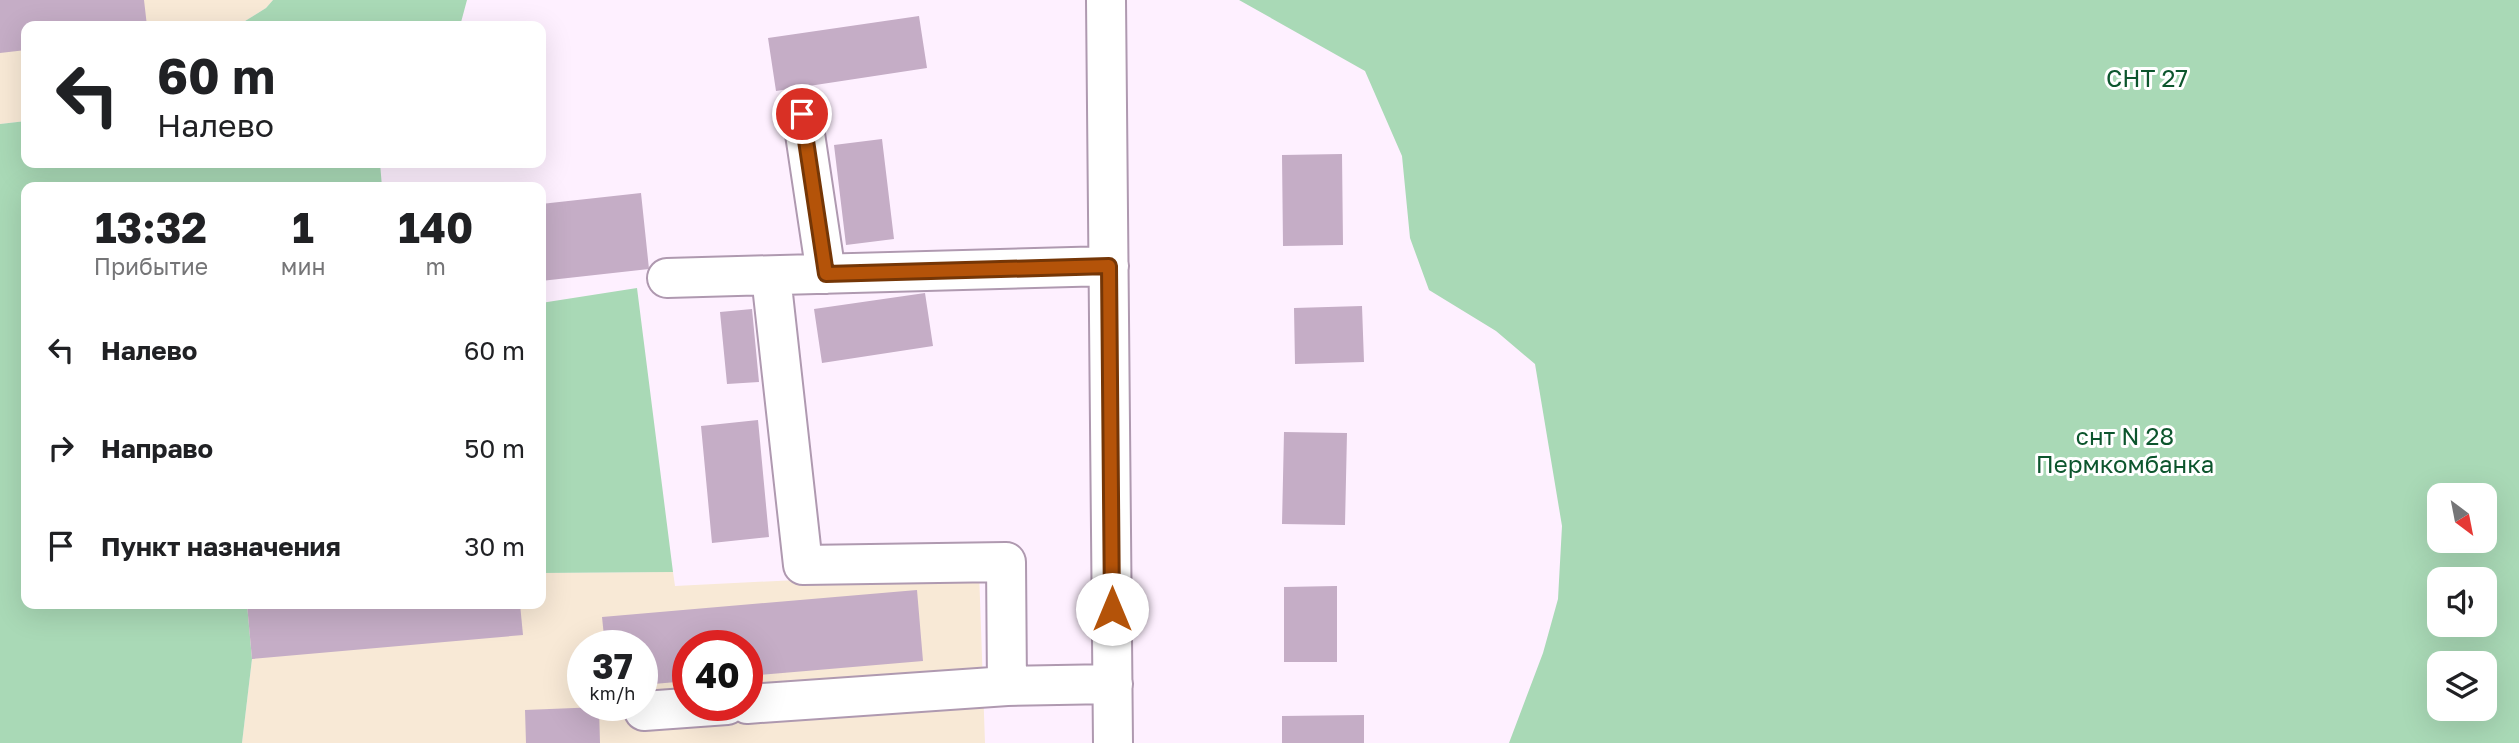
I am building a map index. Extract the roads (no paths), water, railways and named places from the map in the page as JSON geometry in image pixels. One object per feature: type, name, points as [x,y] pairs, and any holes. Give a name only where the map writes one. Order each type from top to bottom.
[{"type":"street","points":[[1106,0],[1113,743]]},
{"type":"street","points":[[802,114],[826,274]]},
{"type":"street","points":[[667,278],[1109,266]]},
{"type":"street","points":[[771,276],[803,565],[1006,562],[1007,686]]},
{"type":"street","points":[[763,703],[1007,686],[1113,684]]},
{"type":"park label","name":"СНТ 27","points":[[2147,77]]},
{"type":"park label","name":"снт N 28 Пермкомбанка","points":[[2125,449]]}]
